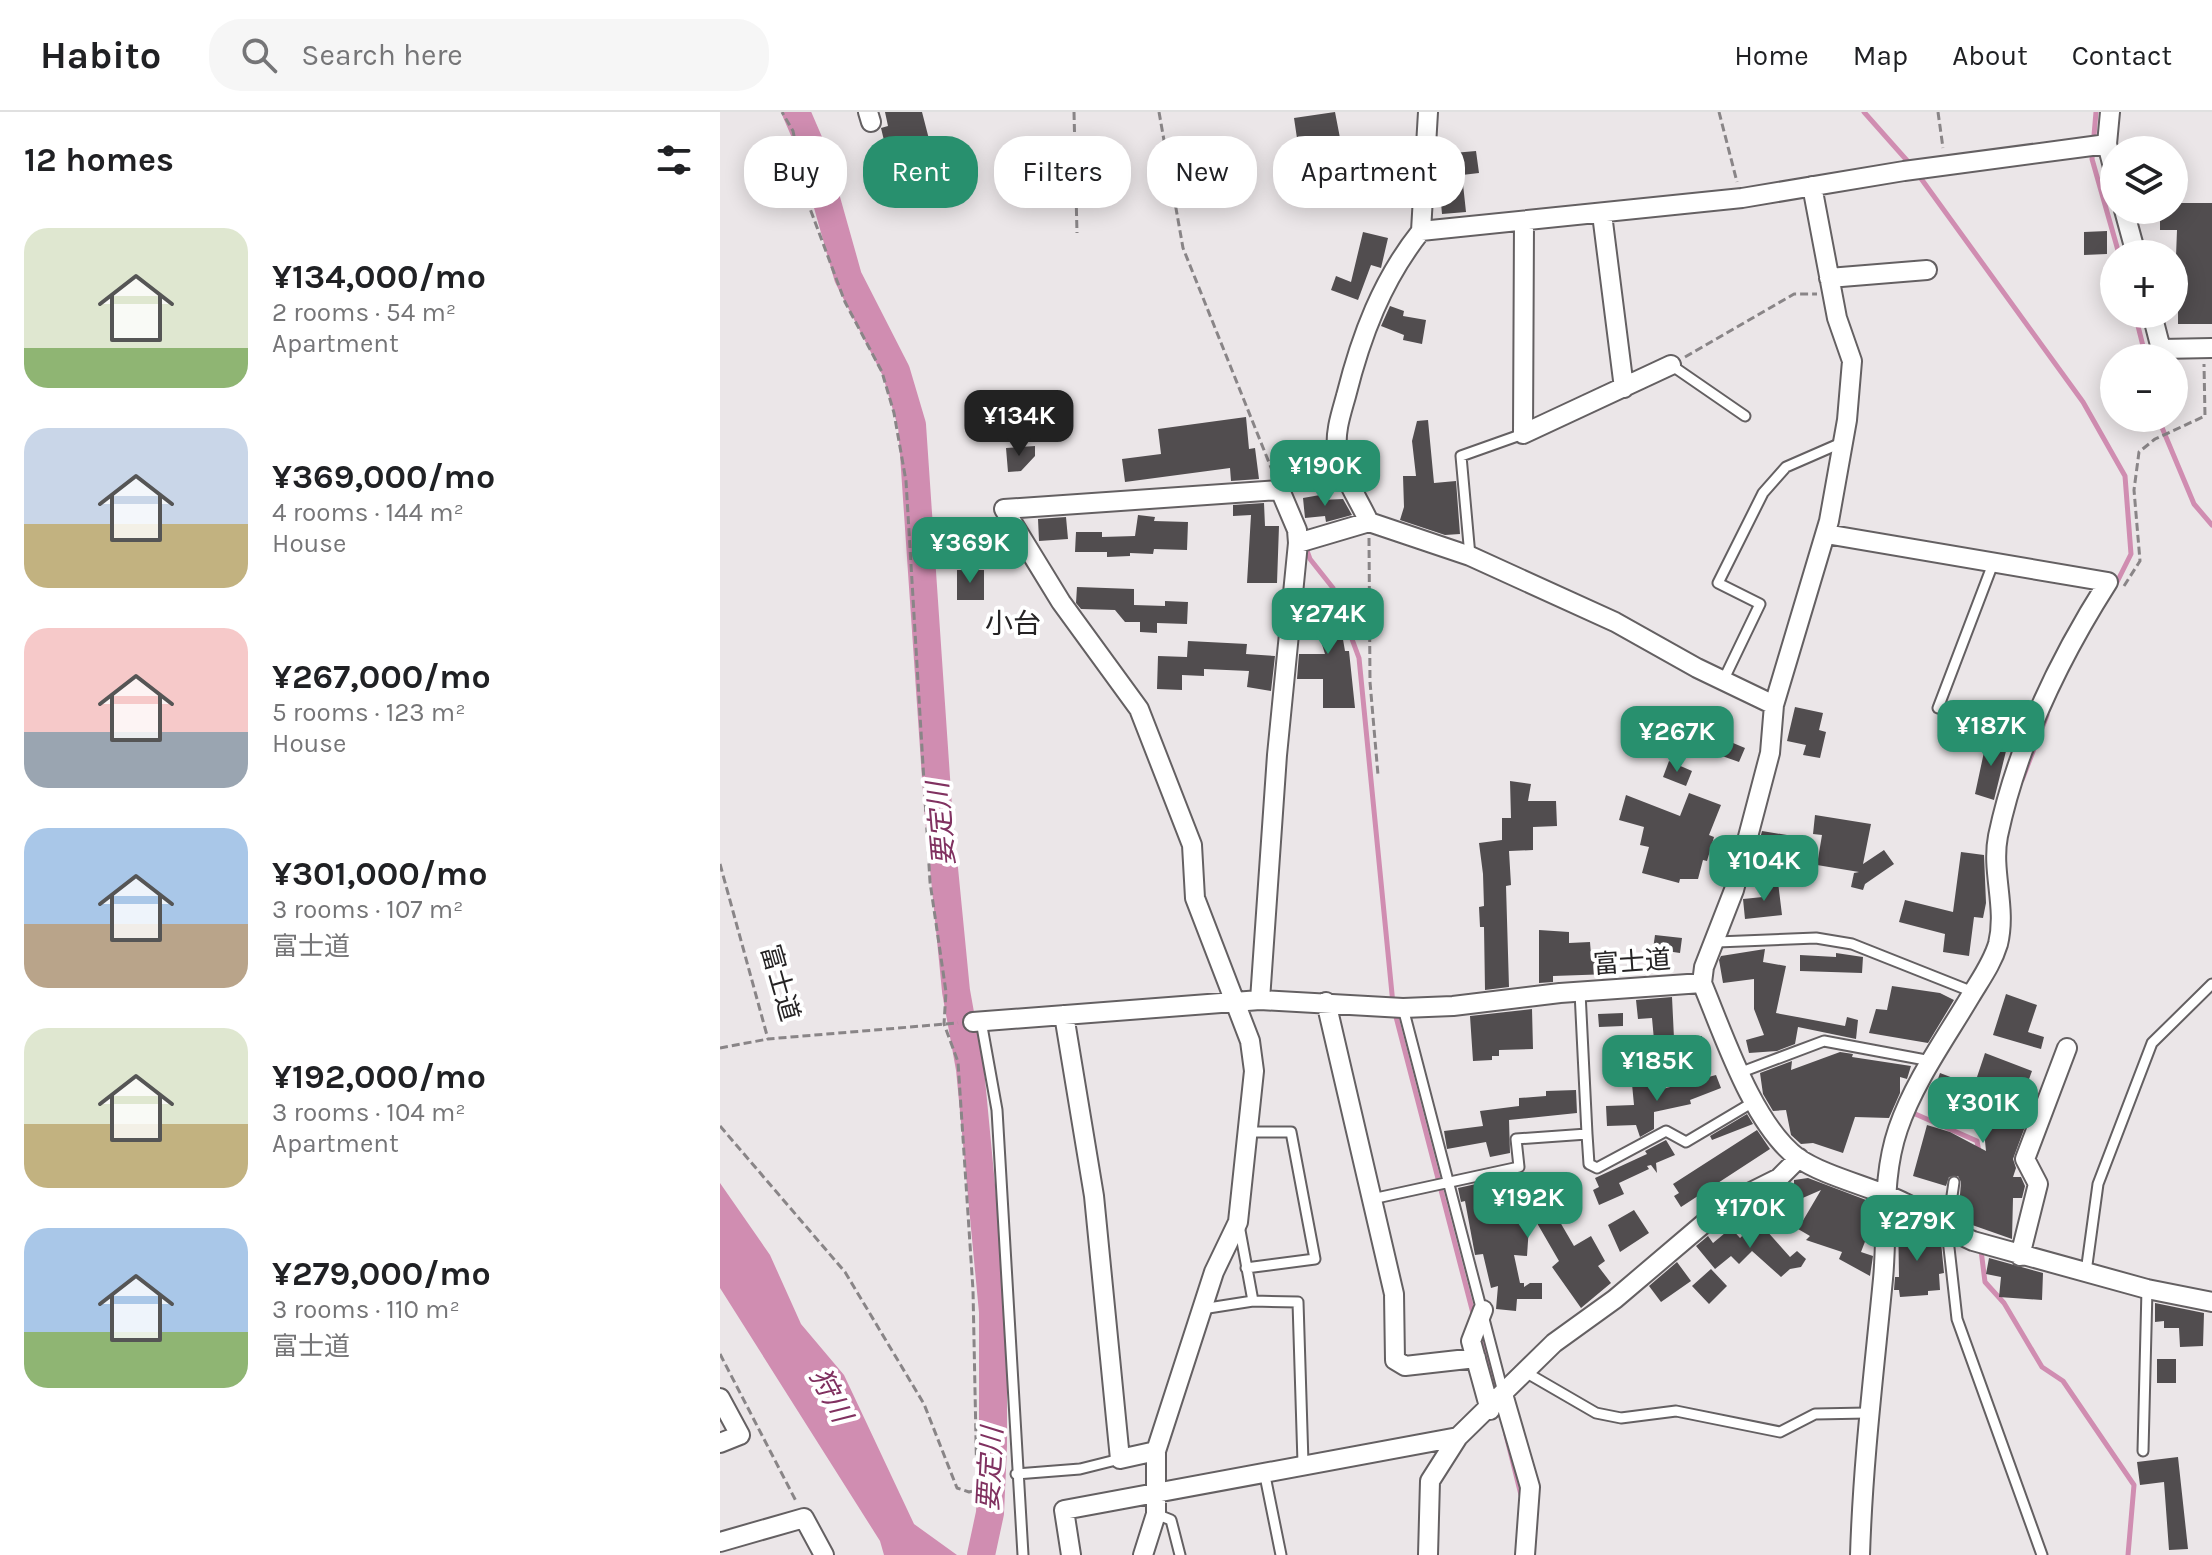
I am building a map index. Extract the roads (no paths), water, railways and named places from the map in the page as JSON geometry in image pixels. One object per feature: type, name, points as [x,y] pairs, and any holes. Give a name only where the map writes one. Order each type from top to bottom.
[{"type":"street","points":[[1369,522],[1338,455],[1336,436],[1355,359],[1374,308],[1398,261],[1421,231],[1428,112]]},
{"type":"street","points":[[2108,136],[2110,112]]},
{"type":"street","points":[[1421,231],[1524,223],[1742,198],[1946,165],[2100,145]]},
{"type":"street","points":[[1702,983],[1704,967],[1717,942],[1770,753],[1774,705],[1826,534],[1843,442],[1852,361],[1831,286],[1812,186]]},
{"type":"street","points":[[1602,214],[1624,388]]},
{"type":"street","points":[[1524,223],[1523,434],[1671,365]]},
{"type":"street","points":[[1831,286],[1927,270]]},
{"type":"street","points":[[2156,328],[2161,349],[2208,348]]},
{"type":"street","points":[[1143,1555],[1156,1514],[1159,1491],[1156,1451],[1202,1309],[1238,1222],[1254,1071],[1250,1041],[1195,898],[1192,845],[1139,709],[1061,602],[1004,509],[1280,490],[1297,530],[1298,543],[1277,755],[1260,1000]]},
{"type":"street","points":[[1298,543],[1369,522],[1470,556],[1615,622],[1774,705]]},
{"type":"street","points":[[1826,534],[2108,582],[2074,638],[2031,732],[1998,836],[1996,851],[2002,901],[1997,947],[1932,1061],[1898,1129],[1884,1193],[1884,1275],[1867,1413],[1860,1555]]},
{"type":"street","name":"富士道","points":[[977,1021],[1260,1000],[1403,1008],[1702,983],[1739,1073],[1778,1137],[1799,1158],[1884,1193],[1947,1230],[1981,1244],[2147,1289],[2212,1302]]},
{"type":"street","points":[[1326,1002],[1394,1294],[1395,1360],[1405,1366],[1476,1358]]},
{"type":"street","points":[[1064,1015],[1091,1172],[1120,1459],[1156,1451]]},
{"type":"street","points":[[2020,1256],[2038,1184],[2025,1159],[2067,1048]]},
{"type":"street","points":[[1428,1555],[1430,1481],[1458,1437],[1490,1410],[1554,1343],[1615,1299],[1733,1201],[1779,1178],[1799,1158]]},
{"type":"street","points":[[1483,1310],[1471,1341],[1490,1410]]},
{"type":"street","points":[[1503,1394],[1530,1487],[1525,1555]]},
{"type":"street","points":[[720,1398],[740,1435],[720,1443]]},
{"type":"street","points":[[1071,1555],[1064,1510],[1303,1463],[1458,1437]]},
{"type":"street","points":[[728,1545],[804,1518],[824,1555]]},
{"type":"lane","points":[[1671,365],[1745,416]]},
{"type":"lane","points":[[1470,556],[1461,456],[1523,434]]},
{"type":"lane","points":[[1723,681],[1760,604],[1718,583],[1746,523],[1786,467],[1843,442]]},
{"type":"lane","points":[[1994,561],[1938,708],[2031,732]]},
{"type":"lane","points":[[1717,942],[1816,938],[1852,944],[1973,992]]},
{"type":"lane","points":[[2086,1272],[2098,1184],[2152,1043],[2212,984]]},
{"type":"lane","points":[[1580,992],[1589,1164],[1597,1168],[1666,1131],[1686,1142],[1755,1101]]},
{"type":"lane","points":[[1403,1008],[1503,1394]]},
{"type":"lane","points":[[977,1021],[997,1110],[1023,1555]]},
{"type":"lane","points":[[1739,1073],[1824,1041],[1932,1061]]},
{"type":"lane","points":[[1246,1268],[1315,1259],[1291,1132],[1249,1132]]},
{"type":"lane","points":[[1372,1199],[1519,1167],[1516,1139],[1587,1134]]},
{"type":"lane","points":[[1954,1182],[1947,1230],[1957,1319],[1965,1349],[2042,1555]]},
{"type":"lane","points":[[1238,1222],[1253,1301]]},
{"type":"lane","points":[[2143,1451],[2147,1289]]},
{"type":"lane","points":[[1202,1309],[1253,1301],[1298,1302],[1303,1463]]},
{"type":"lane","points":[[1527,1373],[1596,1413],[1621,1418],[1676,1411],[1780,1432],[1815,1414],[1867,1413]]},
{"type":"lane","points":[[1016,1474],[1080,1469],[1120,1459]]},
{"type":"lane","points":[[1264,1471],[1281,1555]]},
{"type":"lane","points":[[1156,1514],[1171,1520],[1180,1555]]},
{"type":"water","name":"狩川","points":[[720,1183],[770,1255],[801,1324],[844,1375],[914,1524],[957,1555],[884,1555],[880,1541],[720,1288]]},
{"type":"water","points":[[993,1446],[993,1555],[975,1555]]},
{"type":"waterway","name":"要定川","points":[[796,112],[812,149],[848,277],[896,371],[912,425],[938,807],[956,991],[970,1069],[993,1312],[990,1513],[981,1555]]},
{"type":"waterway","points":[[1864,112],[1911,165]]},
{"type":"waterway","points":[[2096,112],[2092,159],[2115,240]]},
{"type":"waterway","points":[[1917,173],[2083,402],[2125,476],[2131,554],[2115,586]]},
{"type":"waterway","points":[[2138,328],[2142,344]]},
{"type":"waterway","points":[[2164,432],[2194,504],[2212,525]]},
{"type":"waterway","points":[[1279,468],[1285,486]]},
{"type":"waterway","points":[[1305,545],[1310,559],[1333,588],[1359,658],[1393,1004]]},
{"type":"waterway","points":[[2022,780],[2047,715]]},
{"type":"waterway","points":[[1395,1013],[1474,1317]]},
{"type":"waterway","points":[[1915,1107],[1913,1113],[1977,1141],[1979,1152]]},
{"type":"waterway","points":[[1981,1250],[1985,1282],[2004,1303],[2042,1367],[2063,1381],[2134,1485],[2128,1555]]},
{"type":"waterway","points":[[1479,1335],[1495,1394]]},
{"type":"waterway","points":[[1506,1435],[1521,1495]]},
{"type":"district","name":"小台","points":[[1013,623]]}]
